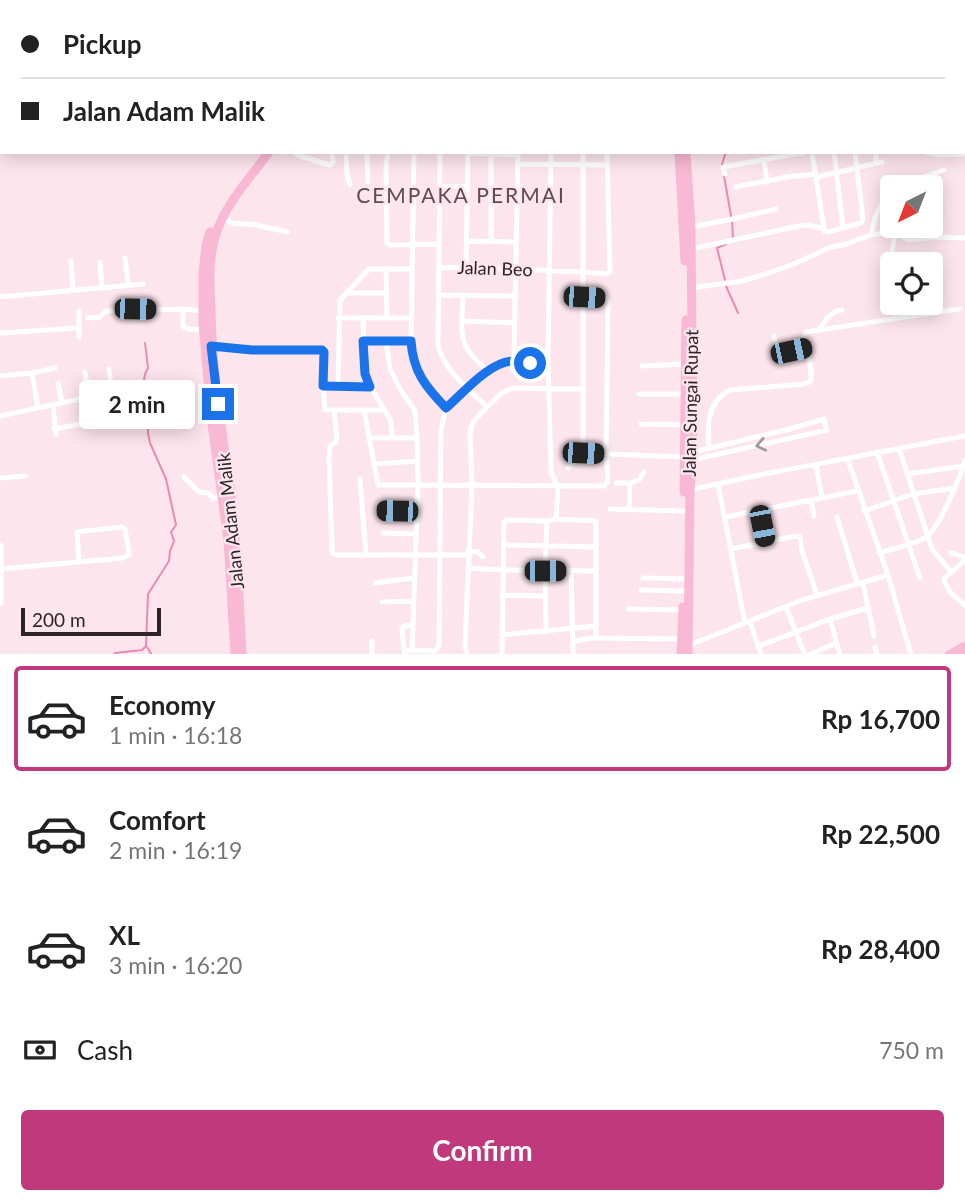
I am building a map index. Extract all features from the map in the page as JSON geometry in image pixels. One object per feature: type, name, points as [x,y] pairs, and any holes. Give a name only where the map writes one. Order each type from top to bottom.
[{"type":"main road","name":"Jalan Adam Malik","points":[[207,311],[203,274],[209,234],[224,204],[260,154]]},
{"type":"main road","name":"Jalan Adam Malik","points":[[235,654],[231,583],[207,339],[207,311],[211,252],[215,235],[238,194],[268,154]]},
{"type":"main road","name":"Jalan Sungai Rupat","points":[[680,154],[685,245],[685,425],[690,456],[684,511],[685,648]]},
{"type":"main road","name":"Jalan Sungai Rupat","points":[[685,648],[683,579],[690,490],[691,288],[691,227],[686,154]]},
{"type":"main road","name":"Jalan Adam Malik","points":[[216,423],[230,488],[242,654]]},
{"type":"main road","points":[[949,654],[965,646]]},
{"type":"street","points":[[297,154],[330,165],[333,162],[332,154]]},
{"type":"street","points":[[346,154],[350,185]]},
{"type":"street","points":[[367,154],[368,182]]},
{"type":"street","points":[[388,154],[386,243],[439,244]]},
{"type":"street","points":[[414,154],[411,341],[415,365],[425,385],[446,408]]},
{"type":"street","points":[[440,154],[438,346],[448,369],[487,407]]},
{"type":"street","points":[[466,267],[468,154]]},
{"type":"street","points":[[491,154],[491,242]]},
{"type":"street","points":[[514,361],[518,154]]},
{"type":"street","points":[[551,154],[548,364],[551,472],[558,487],[556,519]]},
{"type":"street","points":[[568,468],[583,453],[583,154]]},
{"type":"street","points":[[518,164],[608,165],[607,154]]},
{"type":"street","points":[[725,174],[724,167],[795,154]]},
{"type":"street","points":[[812,154],[831,247]]},
{"type":"street","points":[[834,154],[843,228]]},
{"type":"street","points":[[691,249],[799,226],[809,225],[826,231],[863,222],[855,154]]},
{"type":"street","points":[[736,187],[787,177],[837,172],[879,162],[878,154]]},
{"type":"street","points":[[933,154],[965,154]]},
{"type":"street","points":[[764,160],[767,181]]},
{"type":"street","name":"Jalan Beo","points":[[439,268],[607,274],[610,272],[608,165]]},
{"type":"street","points":[[872,235],[875,218],[889,187],[944,170]]},
{"type":"street","points":[[440,186],[467,187]]},
{"type":"street","points":[[691,227],[776,209]]},
{"type":"street","points":[[223,218],[232,223],[288,232]]},
{"type":"street","points":[[691,288],[742,281],[781,269],[831,247],[880,234]]},
{"type":"street","points":[[943,237],[965,238]]},
{"type":"street","points":[[905,238],[928,238]]},
{"type":"street","points":[[466,242],[517,242]]},
{"type":"street","points":[[125,258],[128,284]]},
{"type":"street","points":[[71,261],[73,290]]},
{"type":"street","points":[[100,262],[102,288]]},
{"type":"street","points":[[338,387],[340,300],[369,269],[411,269]]},
{"type":"street","points":[[387,269],[387,318]]},
{"type":"street","points":[[0,297],[143,284]]},
{"type":"street","points":[[347,293],[387,292]]},
{"type":"street","points":[[439,295],[515,296]]},
{"type":"street","points":[[463,296],[464,341],[469,351],[487,371]]},
{"type":"street","points":[[364,410],[378,485],[604,486],[608,481],[608,302],[605,298],[584,297]]},
{"type":"street","points":[[88,318],[100,317],[106,311],[135,309],[207,311]]},
{"type":"street","points":[[183,309],[184,328],[207,339],[252,350],[322,350],[325,410],[384,410]]},
{"type":"street","points":[[709,448],[710,413],[715,401],[722,394],[730,390],[809,383],[812,378],[804,333],[959,309]]},
{"type":"street","points":[[819,329],[832,313],[842,310]]},
{"type":"street","points":[[79,311],[79,337]]},
{"type":"street","points":[[338,318],[411,318]]},
{"type":"street","points":[[363,318],[365,374],[390,419],[393,438]]},
{"type":"street","points":[[462,321],[514,323]]},
{"type":"street","points":[[0,333],[79,328]]},
{"type":"street","points":[[774,336],[780,352],[807,347]]},
{"type":"street","points":[[363,341],[411,341]]},
{"type":"street","points":[[386,341],[390,369],[415,411],[418,485],[412,650]]},
{"type":"street","points":[[413,625],[404,625],[402,628],[405,653],[412,650],[435,651],[439,647],[441,430],[446,408],[487,371],[502,364],[514,361],[548,364]]},
{"type":"street","points":[[642,366],[685,364]]},
{"type":"street","points":[[0,376],[55,368]]},
{"type":"street","points":[[109,369],[111,394]]},
{"type":"street","points":[[85,372],[89,397]]},
{"type":"street","points":[[32,373],[38,408]]},
{"type":"street","points":[[58,383],[62,404]]},
{"type":"street","points":[[323,386],[370,387]]},
{"type":"street","points":[[467,654],[465,645],[472,486],[469,447],[471,427],[487,407],[507,389],[584,389]]},
{"type":"street","points":[[0,416],[89,397],[130,392],[137,411],[55,432],[52,405]]},
{"type":"street","points":[[639,394],[685,394]]},
{"type":"street","points":[[334,410],[337,439],[330,446],[329,456],[332,553],[439,556],[480,552],[483,557]]},
{"type":"street","points":[[583,453],[690,456],[827,430],[824,419],[709,448],[690,456]]},
{"type":"street","points":[[641,424],[685,425]]},
{"type":"street","points":[[790,429],[793,438]]},
{"type":"street","points":[[690,490],[965,436]]},
{"type":"street","points":[[369,438],[417,438]]},
{"type":"street","points":[[899,448],[927,537],[937,556],[951,572]]},
{"type":"street","points":[[877,452],[920,578]]},
{"type":"street","points":[[848,460],[888,575],[911,654]]},
{"type":"street","points":[[374,464],[417,461]]},
{"type":"street","points":[[907,474],[964,463]]},
{"type":"street","points":[[879,553],[927,537],[955,488],[964,463]]},
{"type":"street","points":[[816,465],[822,498]]},
{"type":"street","points":[[539,486],[551,472]]},
{"type":"street","points":[[616,483],[639,480],[644,472]]},
{"type":"street","points":[[0,478],[25,476]]},
{"type":"street","points":[[184,477],[198,492],[208,493],[213,498],[223,498]]},
{"type":"street","points":[[360,479],[366,555]]},
{"type":"street","points":[[629,510],[630,483]]},
{"type":"street","points":[[718,484],[747,622],[761,654]]},
{"type":"street","points":[[864,511],[913,494],[955,488]]},
{"type":"street","points":[[725,517],[858,491]]},
{"type":"street","points":[[811,500],[814,516]]},
{"type":"street","points":[[610,509],[684,511]]},
{"type":"street","points":[[759,510],[765,541]]},
{"type":"street","points":[[378,511],[416,511]]},
{"type":"street","points":[[837,517],[868,608],[874,636]]},
{"type":"street","points":[[502,654],[505,520],[596,521],[595,638]]},
{"type":"street","points":[[546,632],[547,521]]},
{"type":"street","points":[[1,569],[79,562],[127,557],[129,552],[125,528],[77,532],[79,562]]},
{"type":"street","points":[[383,533],[415,534]]},
{"type":"street","points":[[731,549],[800,537],[817,595]]},
{"type":"street","points":[[0,545],[0,602]]},
{"type":"street","points":[[505,545],[595,547]]},
{"type":"street","points":[[951,553],[965,558],[945,578],[945,584],[965,606]]},
{"type":"street","points":[[468,568],[596,570]]},
{"type":"street","points":[[571,571],[573,654]]},
{"type":"street","points":[[573,641],[595,638],[685,648],[817,595],[888,575]]},
{"type":"street","points":[[375,583],[414,578]]},
{"type":"street","points":[[643,578],[683,579]]},
{"type":"street","points":[[641,590],[683,591]]},
{"type":"street","points":[[502,596],[545,596]]},
{"type":"street","points":[[382,602],[414,601]]},
{"type":"street","points":[[786,607],[807,654],[836,643]]},
{"type":"street","points":[[759,646],[830,619],[868,608]]},
{"type":"street","points":[[628,609],[683,610]]},
{"type":"street","points":[[830,619],[840,654]]},
{"type":"street","points":[[501,635],[596,625]]},
{"type":"street","points":[[372,641],[372,654]]},
{"type":"street","points":[[876,647],[877,654]]},
{"type":"waterway","points":[[722,164],[725,154]]},
{"type":"waterway","points":[[724,176],[731,216]]},
{"type":"waterway","points":[[732,221],[733,237]]},
{"type":"waterway","points":[[725,280],[717,248],[726,244]]},
{"type":"waterway","points":[[726,286],[738,313]]},
{"type":"waterway","points":[[114,654],[142,650],[146,646],[148,594],[169,561],[174,541],[171,532],[176,525],[166,479],[148,433],[149,410],[143,387],[148,368],[145,343]]},
{"type":"waterway","points":[[147,647],[151,654]]},
{"type":"district","name":"CEMPAKA PERMAI","points":[[461,196]]},
{"type":"route","points":[[218,404],[211,346],[252,350],[322,350],[323,386],[370,387],[363,365],[363,341],[411,341],[415,365],[425,385],[446,408],[484,373],[514,361],[530,363]]}]
